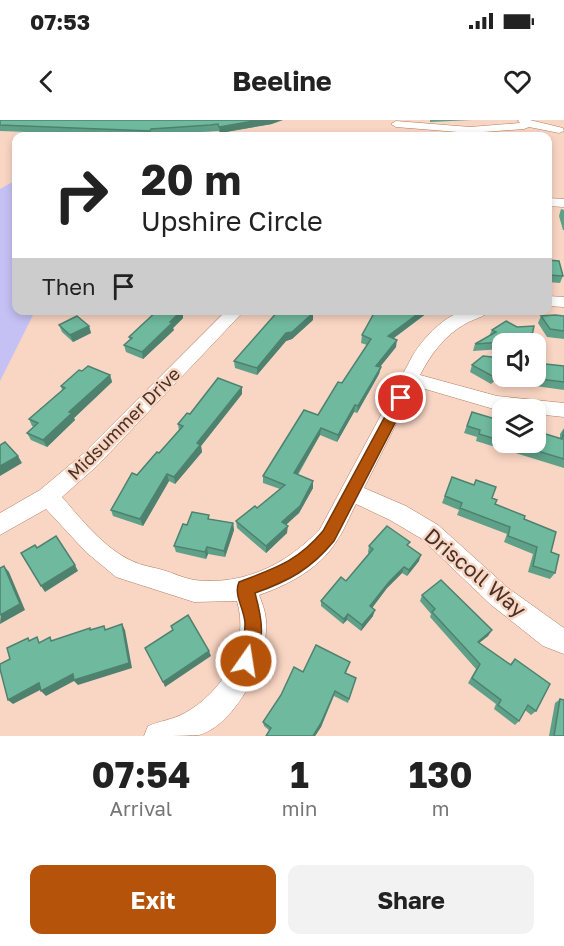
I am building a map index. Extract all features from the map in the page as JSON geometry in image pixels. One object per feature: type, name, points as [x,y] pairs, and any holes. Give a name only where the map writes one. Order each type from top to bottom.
[{"type":"street","points":[[396,124],[470,130],[524,126],[525,122],[560,130]]},
{"type":"street","name":"Midsummer Drive","points":[[0,525],[48,496],[91,459],[232,315]]},
{"type":"street","points":[[48,496],[75,528],[125,569],[193,591],[245,588],[271,579],[314,554],[328,536],[352,494],[422,355],[447,327],[472,315]]},
{"type":"street","points":[[411,379],[497,403],[564,410]]},
{"type":"street","name":"Driscoll Way","points":[[352,494],[398,513],[430,532],[499,596],[552,637],[564,641]]},
{"type":"street","points":[[158,736],[169,735],[198,721],[226,697],[242,673],[251,650],[254,623],[245,588]]},
{"type":"shaded area","points":[[12,182],[12,315],[33,315],[0,381],[0,189]]},
{"type":"building","points":[[0,120],[259,120],[219,127],[218,124],[151,129],[150,131],[0,125]]},
{"type":"building","points":[[552,260],[559,261],[563,276],[552,275]]},
{"type":"building","points":[[153,315],[177,315],[170,322],[172,323],[142,352],[124,345],[132,338],[129,337]]},
{"type":"building","points":[[275,315],[311,315],[292,332],[286,333],[257,368],[234,361]]},
{"type":"building","points":[[373,315],[416,315],[388,336],[397,340],[376,366],[381,367],[338,435],[321,428],[294,473],[313,481],[300,506],[282,522],[288,526],[266,546],[236,521],[255,506],[257,508],[285,485],[263,476],[304,410],[318,415],[338,382],[342,383],[371,339],[362,335]]},
{"type":"building","points":[[77,316],[89,326],[70,335],[59,325]]},
{"type":"building","points":[[541,316],[564,316],[564,331],[550,329]]},
{"type":"building","points":[[506,321],[517,327],[534,326],[532,333],[494,333],[496,332],[492,330]]},
{"type":"building","points":[[492,334],[492,343],[475,344]]},
{"type":"building","points":[[483,356],[492,357],[492,376],[472,365]]},
{"type":"building","points":[[546,364],[564,366],[564,382],[546,380]]},
{"type":"building","points":[[88,366],[110,375],[69,412],[72,413],[43,440],[27,433],[38,423],[29,419],[65,388],[61,386],[79,370],[82,371]]},
{"type":"building","points":[[218,378],[242,387],[197,443],[200,445],[174,477],[167,474],[140,519],[111,510],[132,473],[137,475],[157,452],[159,453],[183,426],[178,424],[187,413],[190,414]]},
{"type":"building","points":[[472,412],[492,418],[492,438],[479,434],[480,430],[467,426]]},
{"type":"building","points":[[564,430],[564,459],[544,453],[546,434],[562,439]]},
{"type":"building","points":[[5,442],[18,456],[0,466],[0,445]]},
{"type":"building","points":[[452,477],[474,485],[476,480],[496,487],[492,498],[497,500],[495,504],[556,532],[551,552],[559,555],[555,573],[533,566],[537,547],[508,536],[510,527],[460,508],[462,503],[445,496]]},
{"type":"building","points":[[192,512],[209,515],[208,519],[233,523],[224,551],[207,547],[205,552],[174,546],[183,524],[187,525]]},
{"type":"building","points":[[387,526],[410,542],[407,545],[421,555],[409,570],[404,567],[389,582],[370,606],[375,610],[362,625],[348,614],[344,619],[321,601],[341,577],[346,581],[373,549],[369,546]]},
{"type":"building","points":[[56,536],[75,565],[41,586],[21,553],[35,545],[37,548]]},
{"type":"building","points":[[4,566],[20,604],[0,615],[0,568]]},
{"type":"building","points":[[441,580],[492,630],[478,642],[511,665],[515,659],[550,684],[536,711],[528,705],[519,721],[498,705],[501,700],[472,678],[480,664],[432,612],[435,609],[422,595]]},
{"type":"building","points":[[188,615],[209,651],[163,682],[145,648],[173,630],[171,626]]},
{"type":"building","points":[[122,624],[129,663],[74,680],[73,674],[41,691],[39,683],[8,700],[0,669],[0,664],[10,659],[7,648],[28,638],[29,641],[37,637],[39,643],[50,637],[51,641],[90,628],[90,630],[104,626],[105,630]]},
{"type":"building","points":[[316,645],[350,662],[345,673],[356,678],[349,699],[335,691],[313,736],[266,736],[271,728],[263,722],[281,695],[294,667],[303,672]]},
{"type":"building","points":[[560,699],[564,700],[564,736],[554,736]]},
{"type":"route","points":[[246,661],[251,650],[254,623],[245,588],[271,579],[314,554],[328,536],[352,494],[401,398]]}]
